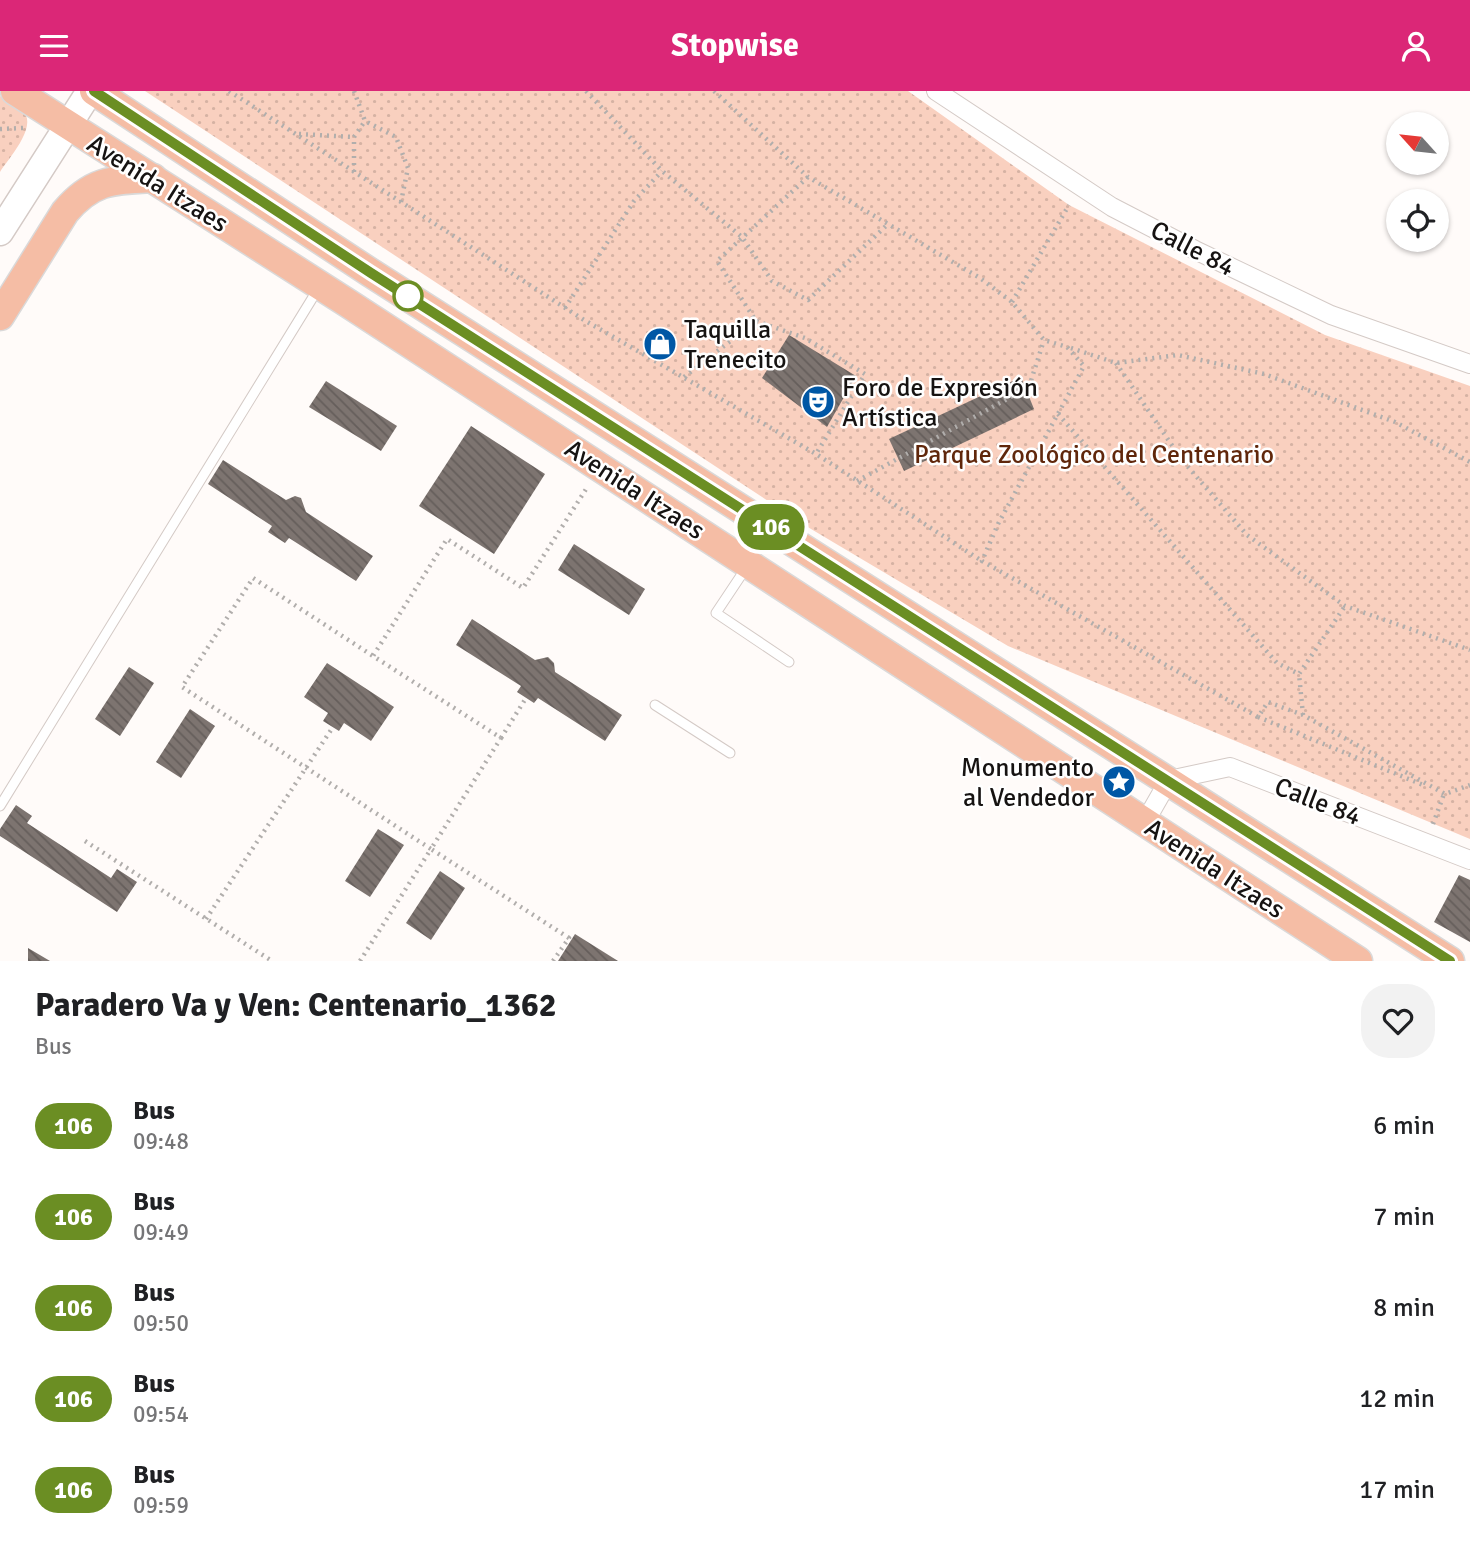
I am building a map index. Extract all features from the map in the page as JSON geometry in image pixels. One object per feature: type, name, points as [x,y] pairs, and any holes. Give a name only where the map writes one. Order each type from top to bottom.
[{"type":"main road","name":"Avenida Itzaes","points":[[15,91],[320,285],[1358,961]]},
{"type":"main road","name":"Avenida Itzaes","points":[[92,91],[371,273],[1450,961]]},
{"type":"main road","points":[[0,316],[65,212],[77,198],[99,184],[153,178]]},
{"type":"main road","points":[[346,302],[371,273]]},
{"type":"main road","points":[[749,563],[775,529]]},
{"type":"street","points":[[0,232],[92,91]]},
{"type":"street","name":"Calle 84","points":[[936,91],[1112,207],[1195,250],[1331,315],[1470,364]]},
{"type":"street","name":"Calle 84","points":[[1169,780],[1230,767],[1470,860]]},
{"type":"street","points":[[1145,822],[1169,780]]},
{"type":"lane","points":[[0,806],[320,285]]},
{"type":"lane","points":[[749,563],[716,613],[789,662]]},
{"type":"lane","points":[[655,705],[730,753]]},
{"type":"path","points":[[229,91],[565,308],[816,454],[982,561],[1258,717],[1446,794],[1470,785]]},
{"type":"path","points":[[354,91],[365,121],[396,137],[408,168],[401,202]]},
{"type":"path","points":[[586,91],[663,171],[742,237],[772,281],[808,300],[888,224]]},
{"type":"path","points":[[714,91],[808,177],[981,278],[1012,302],[1044,340],[1116,363],[1178,355],[1264,374],[1395,422],[1470,462]]},
{"type":"path","points":[[354,171],[354,137],[365,121]]},
{"type":"path","points":[[0,129],[23,128]]},
{"type":"path","points":[[295,134],[354,137]]},
{"type":"path","points":[[565,308],[634,201],[663,171]]},
{"type":"path","points":[[808,177],[717,261],[755,321],[805,338],[865,374],[816,454]]},
{"type":"path","points":[[1012,302],[1069,205]]},
{"type":"path","points":[[684,377],[755,321]]},
{"type":"path","points":[[857,481],[1029,387],[1044,340]]},
{"type":"path","points":[[982,561],[998,524],[1084,366],[1067,347]]},
{"type":"path","points":[[1116,363],[1182,460],[1247,535],[1345,606],[1470,650]]},
{"type":"path","points":[[1058,414],[1277,663],[1299,674]]},
{"type":"path","points":[[373,656],[447,539],[523,588],[588,486]]},
{"type":"path","points":[[501,739],[253,578],[182,687],[569,938],[554,961]]},
{"type":"path","points":[[1303,715],[1299,674],[1345,606]]},
{"type":"path","points":[[360,961],[526,698]]},
{"type":"path","points":[[1258,717],[1268,702],[1303,715],[1446,794]]},
{"type":"path","points":[[206,919],[333,727]]},
{"type":"path","points":[[1433,824],[1446,794]]},
{"type":"path","points":[[85,841],[272,961]]},
{"type":"green space","name":"Parque Zoológico del Centenario","points":[[145,91],[908,91],[1069,205],[1325,335],[1470,386],[1470,839],[1008,646],[806,526]]},
{"type":"green space","points":[[0,96],[24,112],[27,126],[15,152],[0,172]]},
{"type":"building","name":"Foro de Expresión Artística","points":[[789,335],[856,376],[827,427],[762,378]]},
{"type":"building","points":[[1021,377],[1034,409],[904,471],[889,439]]},
{"type":"building","points":[[326,381],[397,426],[381,451],[309,407]]},
{"type":"building","points":[[471,426],[545,474],[494,554],[419,506]]},
{"type":"building","points":[[223,460],[286,500],[295,496],[301,498],[306,512],[373,556],[356,581],[289,538],[285,543],[268,532],[272,526],[208,484]]},
{"type":"building","points":[[574,544],[645,589],[629,615],[558,570]]},
{"type":"building","points":[[472,619],[535,660],[548,657],[554,663],[555,672],[622,715],[605,741],[538,698],[534,703],[517,692],[521,686],[456,645]]},
{"type":"building","points":[[327,663],[394,707],[371,741],[344,723],[339,731],[323,721],[328,713],[304,697]]},
{"type":"building","points":[[129,667],[154,683],[120,736],[95,719]]},
{"type":"building","points":[[190,709],[215,726],[181,778],[156,762]]},
{"type":"building","points":[[16,805],[32,816],[27,823],[111,878],[117,869],[137,882],[117,912],[0,836],[0,829]]},
{"type":"building","points":[[378,829],[404,845],[370,897],[345,881]]},
{"type":"building","points":[[440,871],[465,888],[431,940],[406,923]]},
{"type":"building","points":[[1459,875],[1470,880],[1470,942],[1434,922]]},
{"type":"building","points":[[575,934],[618,961],[558,961]]},
{"type":"building","points":[[28,948],[50,961],[28,961]]},
{"type":"bus line","name":"106","points":[[94,91],[371,273],[1450,961]]},
{"type":"place","name":"Taquilla Trenecito","points":[[660,344]]},
{"type":"place","name":"Foro de Expresión Artística","points":[[818,402]]},
{"type":"place","name":"Monumento al Vendedor","points":[[1119,782]]}]
